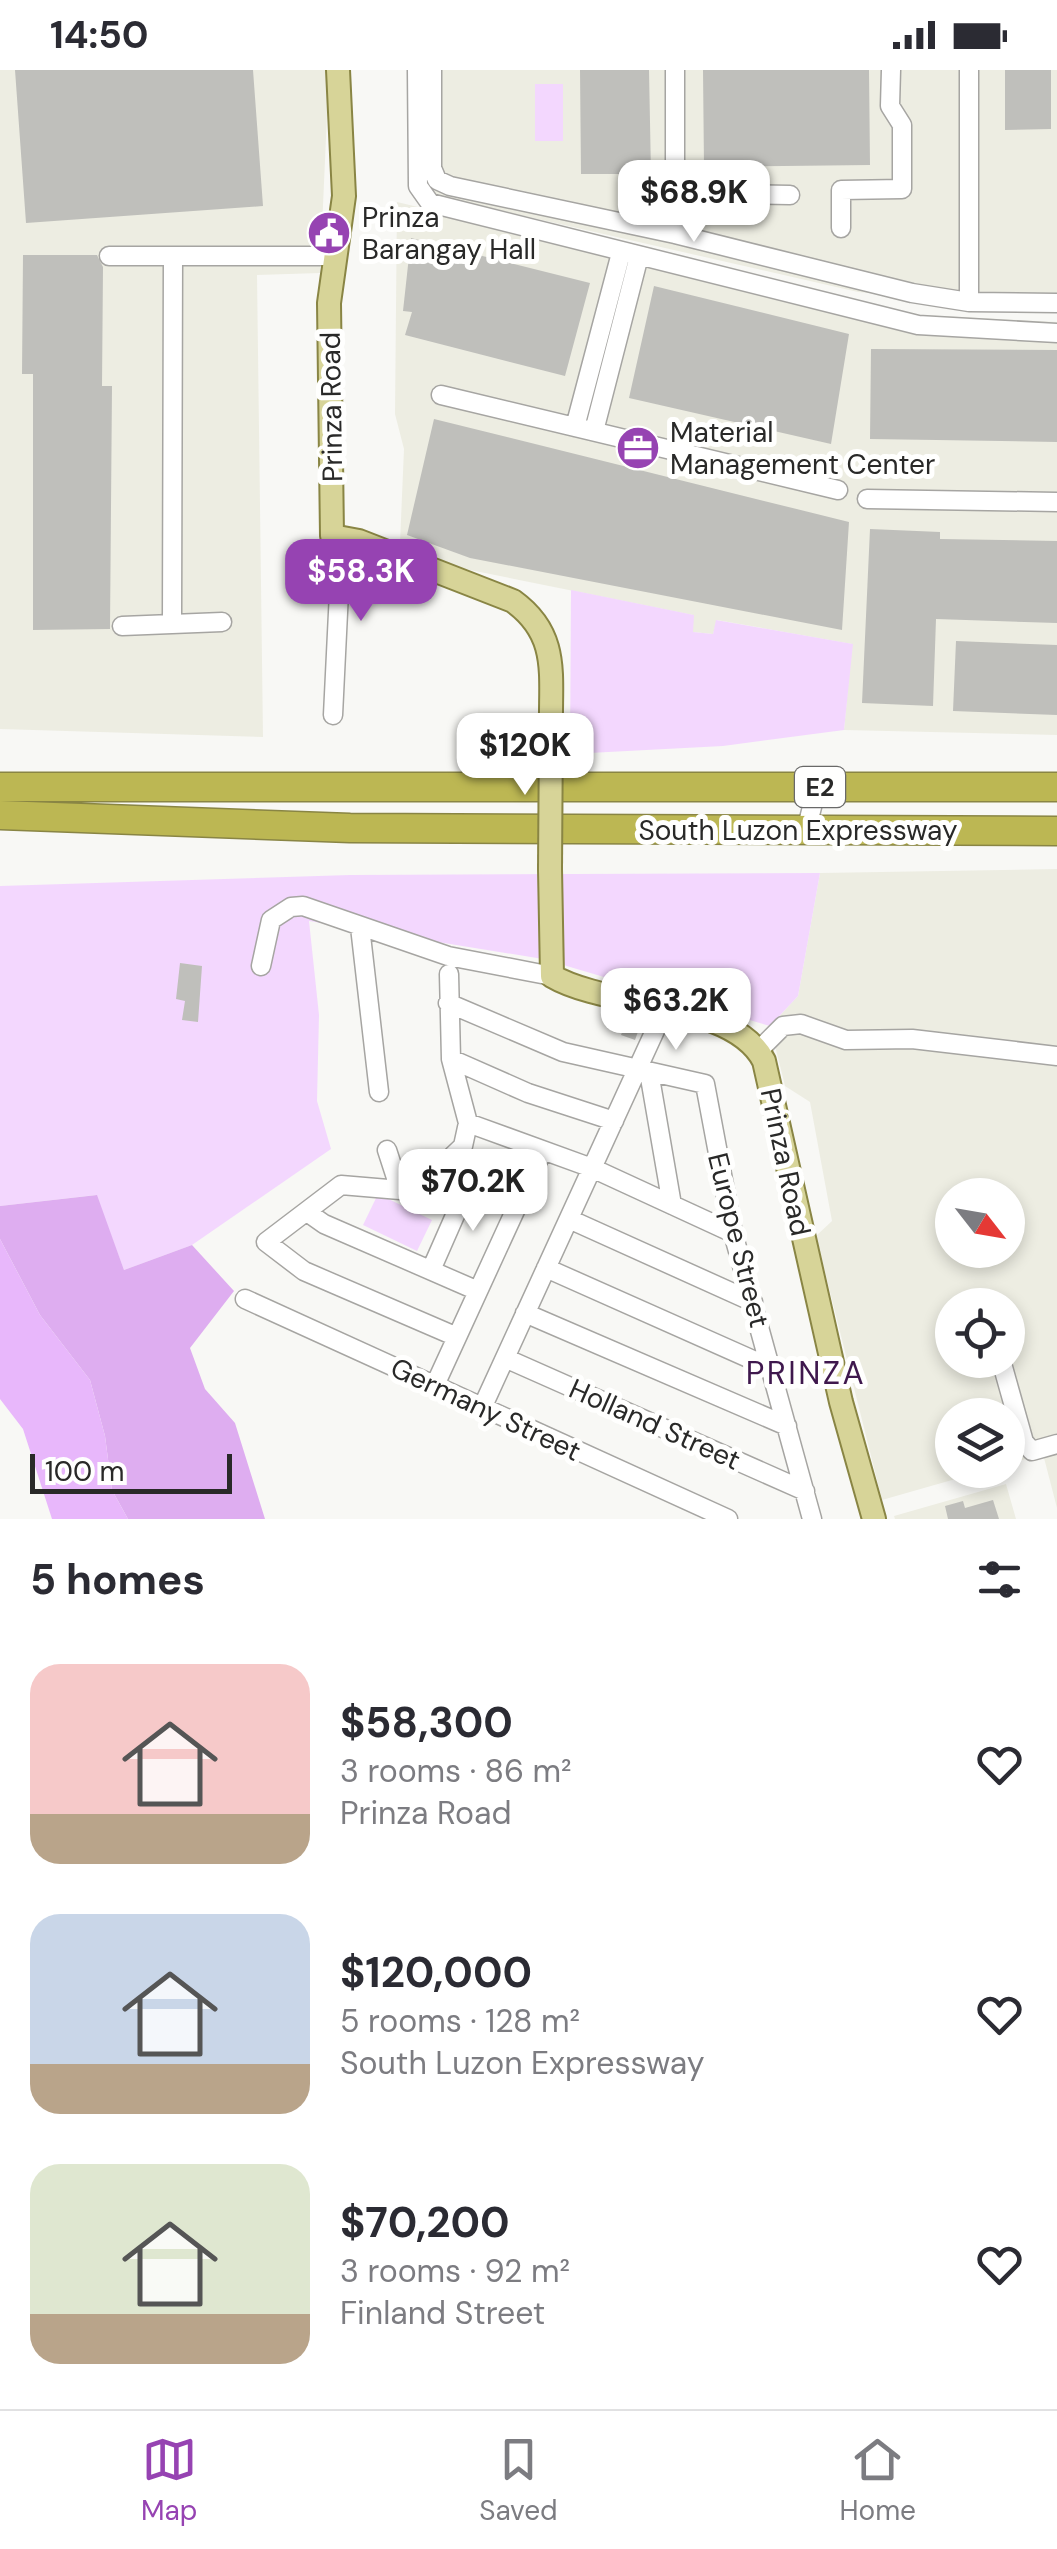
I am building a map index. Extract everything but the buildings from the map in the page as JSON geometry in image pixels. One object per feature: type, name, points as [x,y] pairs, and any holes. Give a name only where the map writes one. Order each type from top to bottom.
[{"type":"highway","name":"South Luzon Expressway","points":[[0,787],[350,828],[1057,831]]},
{"type":"highway","name":"South Luzon Expressway","points":[[0,815],[151,803],[816,787],[1057,788]]},
{"type":"main road","name":"Prinza Road","points":[[332,536],[329,303],[344,196],[338,70]]},
{"type":"main road","points":[[332,536],[359,541],[514,601],[533,615],[548,645],[552,976]]},
{"type":"main road","name":"Prinza Road","points":[[552,976],[726,1026],[753,1041],[841,1402],[874,1519]]},
{"type":"street","points":[[417,70],[418,186],[425,199],[918,325],[1057,333]]},
{"type":"street","points":[[432,70],[432,168],[437,180],[912,293],[969,302],[1057,303]]},
{"type":"street","points":[[675,70],[675,234]]},
{"type":"street","points":[[841,228],[841,190],[902,190],[902,125],[890,106],[890,70]]},
{"type":"street","points":[[969,70],[969,302]]},
{"type":"street","points":[[675,193],[790,195]]},
{"type":"street","points":[[575,426],[630,254]]},
{"type":"street","points":[[594,431],[630,254]]},
{"type":"street","points":[[109,256],[337,256]]},
{"type":"street","points":[[172,624],[173,256]]},
{"type":"street","points":[[441,394],[838,490]]},
{"type":"street","points":[[867,499],[1057,502]]},
{"type":"street","points":[[332,536],[338,592],[332,715]]},
{"type":"street","points":[[122,626],[222,622]]},
{"type":"street","points":[[806,830],[816,787]]},
{"type":"street","points":[[261,966],[271,920],[291,907],[319,908],[360,927],[448,956],[552,976]]},
{"type":"street","points":[[360,927],[378,1092]]},
{"type":"street","points":[[448,974],[451,1059],[468,1123],[464,1146],[442,1166],[400,1190],[340,1185],[266,1242],[304,1271],[457,1337]]},
{"type":"street","points":[[448,1003],[563,1052],[643,1071]]},
{"type":"street","points":[[482,1408],[614,1120],[643,1071],[664,1011]]},
{"type":"street","points":[[758,1050],[783,1026],[801,1024],[846,1040],[912,1039],[1057,1056]]},
{"type":"street","points":[[451,1059],[528,1093],[614,1120]]},
{"type":"street","points":[[643,1071],[672,1206]]},
{"type":"street","name":"Europe Street","points":[[643,1071],[704,1084],[733,1233],[812,1519]]},
{"type":"street","points":[[468,1123],[592,1168],[733,1233]]},
{"type":"street","points":[[386,1150],[400,1190]]},
{"type":"street","points":[[435,1385],[542,1152]]},
{"type":"street","points":[[442,1166],[519,1200]]},
{"type":"street","points":[[431,1270],[472,1179]]},
{"type":"street","points":[[306,1212],[324,1224],[478,1290]]},
{"type":"street","points":[[568,1219],[753,1302]]},
{"type":"street","points":[[546,1268],[771,1368]]},
{"type":"street","name":"Germany Street","points":[[245,1299],[728,1519]]},
{"type":"street","points":[[526,1313],[787,1426]]},
{"type":"street","name":"Holland Street","points":[[505,1358],[805,1491]]},
{"type":"street","points":[[1006,1378],[1024,1442],[1032,1451],[1057,1444]]},
{"type":"shaded area","points":[[0,70],[329,70],[320,273],[257,275],[263,737],[0,729]]},
{"type":"shaded area","points":[[426,70],[1057,70],[1057,310],[858,292],[446,198],[426,190]]},
{"type":"shaded area","points":[[535,84],[563,84],[563,141],[535,141]]},
{"type":"shaded area","points":[[397,202],[859,312],[1057,322],[1057,735],[844,730],[852,644],[717,620],[713,634],[693,632],[693,615],[455,567],[400,543],[404,449],[395,414]]},
{"type":"shaded area","points":[[571,590],[694,615],[693,632],[713,634],[716,620],[853,644],[844,730],[723,746],[570,754]]},
{"type":"shaded area","points":[[1057,869],[1057,1508],[1043,1454],[1025,1459],[1025,1398],[935,1398],[935,1485],[882,1500],[816,1236],[832,1221],[810,1102],[785,1086],[770,1026],[798,996],[820,873]]},
{"type":"shaded area","points":[[820,873],[798,996],[770,1026],[543,959],[309,921],[319,1015],[317,1101],[331,1149],[192,1245],[124,1270],[96,1195],[0,1206],[0,886],[350,875]]},
{"type":"shaded area","points":[[378,1194],[432,1220],[417,1251],[363,1225]]},
{"type":"shaded area","points":[[97,1195],[124,1270],[192,1245],[234,1291],[190,1348],[205,1389],[235,1423],[265,1519],[128,1519],[112,1490],[105,1436],[90,1380],[40,1315],[0,1239],[0,1206]]},
{"type":"shaded area","points":[[0,1239],[40,1315],[90,1380],[105,1436],[112,1490],[128,1519],[52,1519],[23,1429],[0,1399]]},
{"type":"shaded area","points":[[992,1488],[1007,1488],[1016,1519],[895,1519],[894,1516]]},
{"type":"place","name":"Prinza Barangay Hall","points":[[329,233]]},
{"type":"place","name":"Material Management Center","points":[[638,448]]},
{"type":"district","name":"PRINZA","points":[[806,1373]]}]
